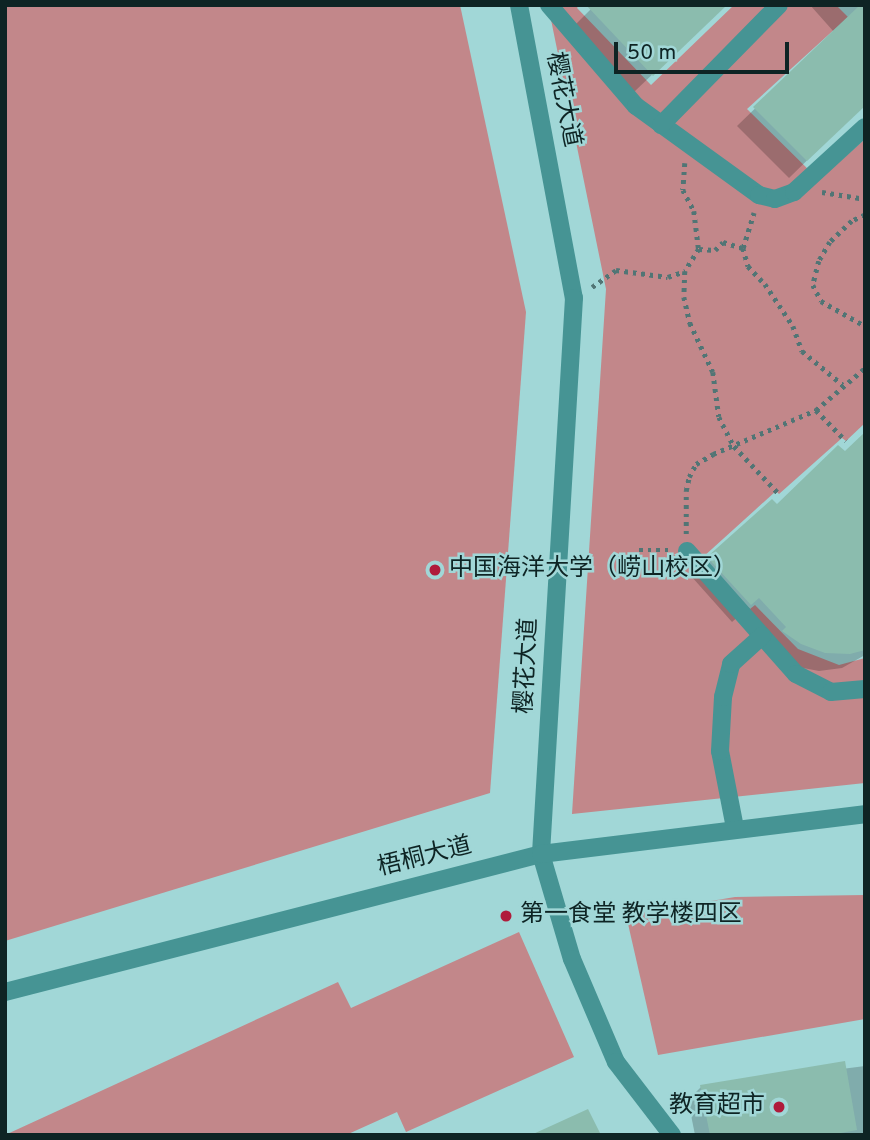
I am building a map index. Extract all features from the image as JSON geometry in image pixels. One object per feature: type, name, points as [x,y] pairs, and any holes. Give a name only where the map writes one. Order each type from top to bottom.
[{"type":"lane","name":"樱花大道","points":[[519,5],[574,298],[541,854],[572,958],[616,1062],[672,1135]]},
{"type":"lane","points":[[549,5],[636,106],[759,195],[775,200],[794,192],[865,127]]},
{"type":"lane","points":[[661,125],[779,5]]},
{"type":"lane","points":[[687,551],[796,674],[831,692],[865,689]]},
{"type":"lane","points":[[735,828],[720,751],[723,697],[731,664],[762,636]]},
{"type":"lane","name":"梧桐大道","points":[[5,992],[541,854],[865,814]]},
{"type":"path","points":[[691,148],[684,166],[683,190],[694,211],[699,249],[685,271],[684,298],[690,323],[713,372],[719,417],[734,446],[779,494]]},
{"type":"path","points":[[794,192],[832,192],[865,199]]},
{"type":"path","points":[[759,195],[743,248],[748,266],[765,284],[793,326],[802,351],[843,385]]},
{"type":"path","points":[[865,215],[852,221],[830,242],[819,261],[813,285],[821,302],[865,326]]},
{"type":"path","points":[[699,249],[715,250],[723,242],[743,248]]},
{"type":"path","points":[[574,298],[616,270],[668,277],[685,271]]},
{"type":"path","points":[[639,550],[687,551],[686,491],[696,464],[817,410],[865,368]]},
{"type":"path","points":[[817,410],[846,441]]},
{"type":"shaded area","points":[[5,5],[460,5],[526,312],[490,793],[5,941]]},
{"type":"shaded area","points":[[548,5],[579,5],[577,8],[651,85],[734,5],[836,5],[848,17],[747,109],[819,180],[865,139],[865,423],[846,441],[842,438],[779,494],[776,491],[702,558],[750,609],[755,605],[798,649],[839,665],[865,658],[865,783],[572,814],[606,289]]},
{"type":"shaded area","points":[[865,895],[865,1019],[658,1055],[626,915],[735,897]]},
{"type":"shaded area","points":[[519,932],[574,1057],[406,1132],[397,1112],[346,1135],[5,1135],[338,982],[351,1008]]},
{"type":"building","points":[[586,5],[727,5],[653,76]]},
{"type":"building","points":[[860,5],[865,5],[865,106],[807,161],[753,107]]},
{"type":"building","points":[[865,432],[865,650],[850,654],[825,653],[801,644],[782,631],[786,627],[759,598],[751,605],[707,557],[772,499],[777,504],[838,445],[845,451]]},
{"type":"building","name":"教育超市","points":[[845,1061],[857,1130],[830,1135],[710,1135],[700,1085]]},
{"type":"building","points":[[588,1109],[601,1135],[531,1135]]},
{"type":"place","name":"中国海洋大学（崂山校区）","points":[[435,570]]},
{"type":"place","name":"第一食堂 教学楼四区","points":[[506,916]]},
{"type":"place","name":"教育超市","points":[[779,1107]]}]
